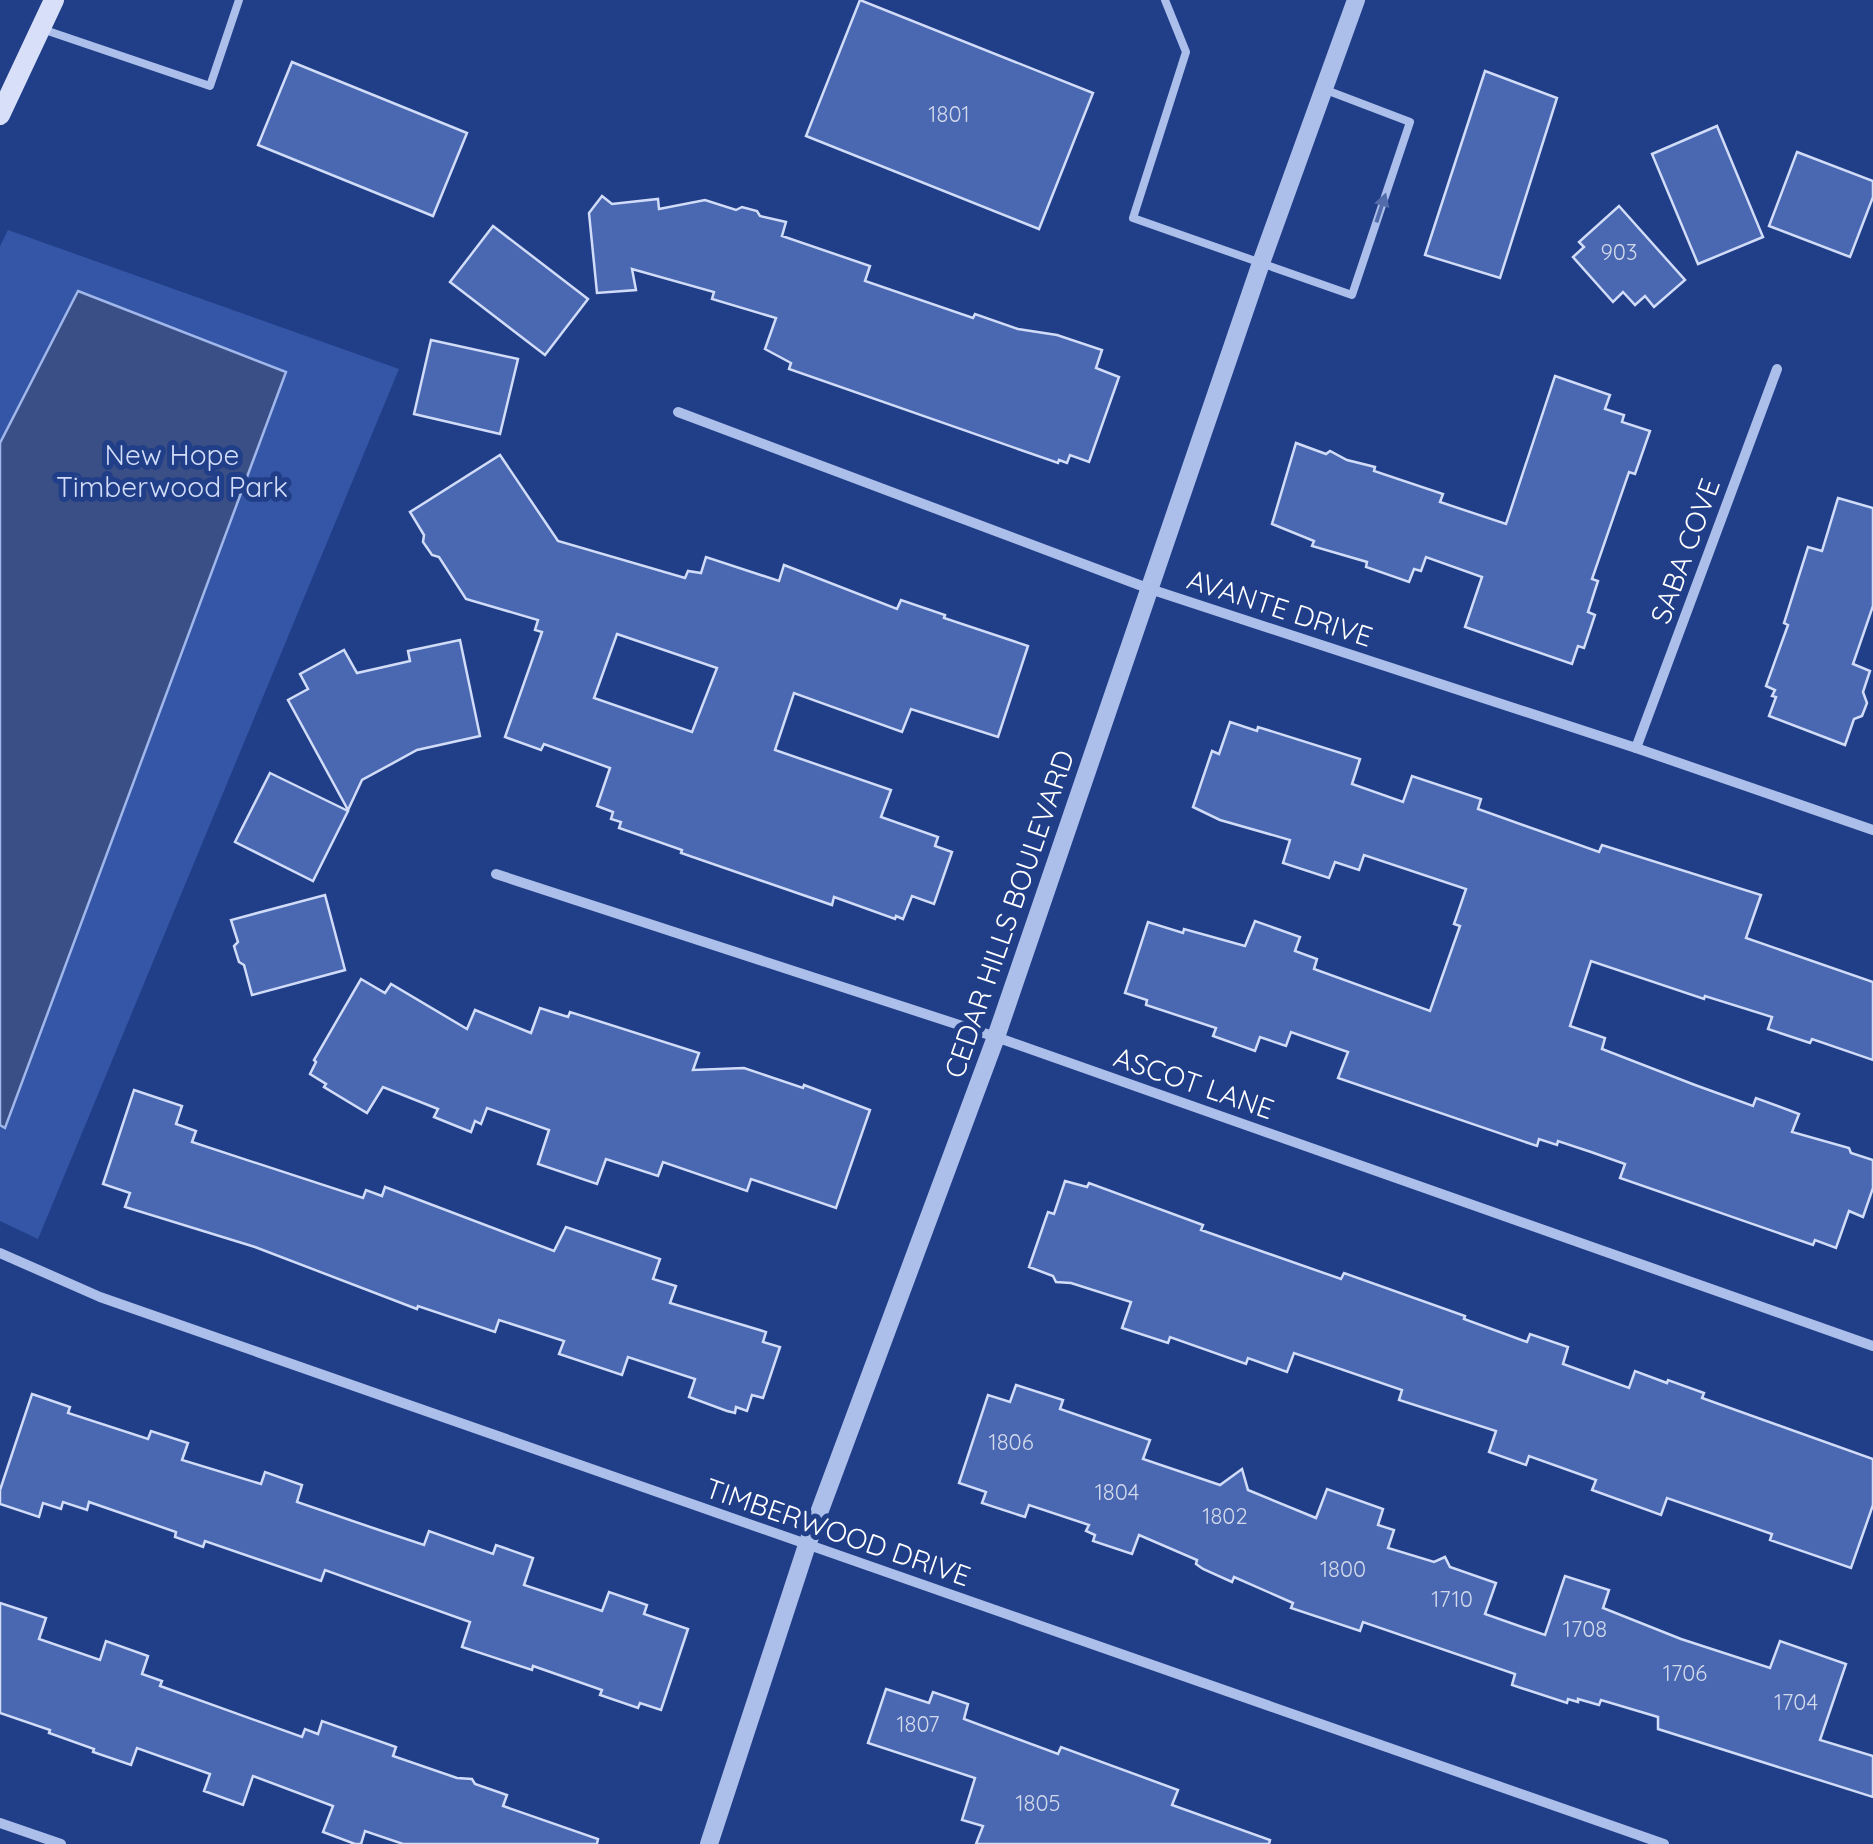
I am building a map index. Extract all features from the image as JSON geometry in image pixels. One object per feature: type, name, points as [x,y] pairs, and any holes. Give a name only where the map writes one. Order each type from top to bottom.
[{"type":"main road","points":[[0,115],[54,0]]},
{"type":"street","name":"CEDAR HILLS BOULEVARD","points":[[709,1844],[806,1545],[996,1037],[1356,0]]},
{"type":"street","name":"SABA COVE","points":[[1636,748],[1777,369]]},
{"type":"street","name":"AVANTE DRIVE","points":[[678,412],[1150,590],[1636,748],[1873,830]]},
{"type":"street","name":"ASCOT LANE","points":[[496,874],[996,1037],[1873,1346]]},
{"type":"street","name":"TIMBERWOOD DRIVE","points":[[0,1253],[100,1298],[1664,1844]]},
{"type":"street","points":[[0,1823],[61,1844]]},
{"type":"lane","points":[[42,29],[210,86],[239,0]]},
{"type":"lane","points":[[1165,0],[1186,52],[1132,218],[1352,295],[1410,122],[1323,89]]},
{"type":"green space","name":"New Hope Timberwood Park","points":[[8,230],[399,369],[38,1239],[0,1221],[0,246]]},
{"type":"shaded area","points":[[78,291],[286,372],[5,1128],[0,1125],[0,443]]},
{"type":"building","points":[[860,0],[1093,93],[1039,229],[806,136]]},
{"type":"building","points":[[292,62],[467,133],[433,216],[258,145]]},
{"type":"building","points":[[1485,71],[1557,98],[1500,278],[1425,255]]},
{"type":"building","points":[[1717,126],[1763,237],[1698,264],[1652,154]]},
{"type":"building","points":[[1797,152],[1873,181],[1873,197],[1850,257],[1769,226]]},
{"type":"building","points":[[602,196],[612,204],[658,199],[659,209],[705,200],[736,210],[742,207],[757,211],[760,216],[786,222],[782,236],[870,266],[865,281],[973,318],[975,314],[1102,350],[1096,368],[1119,377],[1089,462],[1070,455],[1067,463],[1058,463],[789,369],[791,363],[765,349],[776,318],[712,299],[714,292],[632,269],[636,290],[597,293],[589,213]]},
{"type":"building","points":[[1619,206],[1685,280],[1654,307],[1645,296],[1635,305],[1623,292],[1613,302],[1573,257],[1584,247],[1579,242]]},
{"type":"building","points":[[493,226],[588,299],[545,355],[450,282]]},
{"type":"building","points":[[431,340],[518,359],[500,434],[414,414]]},
{"type":"building","points":[[1555,376],[1610,395],[1605,409],[1624,415],[1622,422],[1650,431],[1635,474],[1629,472],[1592,579],[1598,581],[1588,612],[1595,615],[1584,648],[1578,646],[1572,664],[1465,627],[1482,577],[1426,557],[1421,571],[1414,569],[1409,582],[1366,567],[1367,562],[1312,546],[1314,541],[1272,524],[1296,443],[1375,467],[1374,471],[1443,494],[1440,502],[1506,524]]},
{"type":"building","points":[[500,455],[558,541],[685,578],[688,571],[701,573],[706,557],[779,581],[784,565],[897,609],[901,600],[1028,646],[998,737],[911,709],[902,732],[794,693],[775,750],[891,790],[881,817],[938,837],[935,846],[952,852],[934,904],[912,896],[903,919],[834,897],[832,905],[619,828],[621,822],[611,819],[613,812],[597,806],[610,768],[544,744],[541,750],[505,737],[542,632],[535,630],[538,620],[466,599],[439,557],[432,555],[423,542],[424,535],[410,512]],"holes":[[[617,634],[717,668],[692,732],[594,698]]]},
{"type":"building","points":[[1838,498],[1873,508],[1873,606],[1853,664],[1870,671],[1863,692],[1867,703],[1862,716],[1854,719],[1845,745],[1769,716],[1776,697],[1772,696],[1775,690],[1766,686],[1788,625],[1784,623],[1808,547],[1822,551]]},
{"type":"building","points":[[460,640],[480,736],[417,750],[362,780],[348,810],[288,700],[308,689],[300,674],[344,650],[357,673],[410,661],[408,651]]},
{"type":"building","points":[[1230,722],[1360,759],[1352,784],[1403,802],[1412,776],[1481,799],[1478,809],[1599,852],[1602,845],[1761,895],[1746,938],[1873,982],[1873,1060],[1768,1029],[1772,1017],[1591,961],[1570,1026],[1605,1038],[1602,1049],[1695,1085],[1753,1106],[1756,1098],[1799,1114],[1792,1132],[1849,1148],[1851,1153],[1873,1160],[1873,1188],[1863,1217],[1849,1211],[1836,1248],[1815,1240],[1813,1245],[1620,1178],[1625,1164],[1591,1152],[1558,1141],[1557,1145],[1539,1139],[1537,1146],[1338,1078],[1348,1052],[1291,1032],[1286,1046],[1260,1037],[1255,1051],[1213,1036],[1216,1028],[1146,1005],[1147,1000],[1125,993],[1148,922],[1245,946],[1255,921],[1300,937],[1295,951],[1317,959],[1314,969],[1430,1011],[1460,926],[1454,924],[1466,889],[1364,855],[1359,870],[1335,862],[1329,878],[1283,863],[1290,840],[1220,820],[1193,807],[1212,751],[1219,754]]},
{"type":"building","points":[[270,773],[348,811],[313,881],[235,842]]},
{"type":"building","points":[[325,895],[345,970],[252,995],[234,946],[238,942],[231,920]]},
{"type":"building","points":[[361,979],[385,993],[391,984],[467,1029],[475,1010],[531,1033],[540,1008],[568,1017],[570,1012],[699,1053],[693,1070],[744,1068],[870,1110],[836,1208],[751,1179],[747,1191],[663,1162],[658,1176],[606,1159],[597,1184],[538,1164],[549,1130],[487,1108],[481,1124],[475,1121],[471,1132],[434,1117],[438,1109],[383,1087],[367,1113],[310,1074],[314,1060]]},
{"type":"building","points":[[134,1090],[182,1106],[176,1124],[196,1131],[192,1142],[363,1198],[366,1190],[382,1196],[385,1187],[554,1251],[566,1227],[660,1259],[653,1279],[676,1286],[670,1303],[766,1332],[763,1342],[780,1347],[763,1398],[752,1395],[747,1411],[736,1407],[735,1413],[727,1411],[689,1397],[695,1379],[628,1357],[622,1375],[559,1354],[564,1341],[499,1320],[495,1332],[418,1306],[417,1309],[255,1247],[125,1207],[130,1193],[103,1184]]},
{"type":"building","points":[[1065,1181],[1087,1187],[1089,1183],[1203,1225],[1201,1230],[1341,1279],[1344,1273],[1527,1342],[1530,1334],[1568,1347],[1563,1364],[1629,1388],[1635,1371],[1667,1383],[1668,1380],[1704,1393],[1702,1398],[1873,1459],[1873,1505],[1851,1568],[1770,1540],[1772,1534],[1667,1498],[1661,1515],[1592,1490],[1596,1480],[1529,1456],[1526,1465],[1489,1452],[1496,1431],[1399,1400],[1402,1390],[1294,1353],[1287,1372],[1248,1358],[1246,1364],[1170,1337],[1168,1343],[1122,1328],[1131,1302],[1056,1282],[1053,1276],[1029,1267],[1048,1212],[1054,1214]]},
{"type":"building","points":[[1016,1385],[1063,1400],[1060,1409],[1150,1440],[1143,1459],[1220,1485],[1242,1469],[1248,1490],[1316,1518],[1327,1489],[1383,1509],[1378,1525],[1394,1530],[1388,1548],[1434,1562],[1445,1557],[1450,1567],[1496,1583],[1485,1614],[1545,1635],[1565,1576],[1609,1590],[1603,1608],[1770,1668],[1780,1641],[1846,1664],[1820,1740],[1873,1756],[1873,1797],[1658,1729],[1658,1717],[1601,1700],[1599,1705],[1578,1699],[1568,1699],[1567,1703],[1512,1685],[1515,1674],[1363,1622],[1360,1631],[1291,1608],[1293,1603],[1234,1577],[1232,1582],[1203,1569],[1196,1564],[1197,1560],[1139,1535],[1132,1554],[1093,1541],[1095,1535],[1086,1531],[1089,1525],[1029,1505],[1025,1517],[982,1503],[986,1492],[959,1483],[988,1395],[1010,1402]]},
{"type":"building","points":[[32,1394],[70,1407],[68,1413],[148,1439],[151,1431],[188,1443],[182,1460],[261,1484],[265,1472],[302,1485],[297,1502],[424,1545],[429,1531],[493,1554],[496,1545],[533,1558],[524,1585],[602,1611],[609,1592],[647,1605],[644,1614],[688,1629],[661,1710],[640,1703],[638,1708],[600,1695],[602,1690],[533,1666],[532,1670],[462,1647],[470,1622],[325,1570],[321,1581],[205,1541],[203,1547],[175,1537],[176,1532],[89,1502],[87,1510],[63,1502],[61,1509],[43,1503],[39,1517],[0,1504],[0,1490]]},
{"type":"building","points":[[0,1603],[46,1618],[39,1639],[100,1660],[106,1641],[148,1656],[142,1674],[162,1681],[160,1686],[302,1737],[305,1729],[318,1734],[322,1721],[396,1747],[393,1756],[457,1778],[472,1779],[475,1784],[507,1795],[503,1806],[598,1839],[597,1844],[403,1844],[365,1831],[361,1844],[355,1844],[323,1832],[333,1806],[253,1776],[243,1805],[204,1791],[210,1774],[137,1748],[131,1765],[93,1752],[94,1749],[49,1733],[50,1730],[0,1713]]},
{"type":"building","points":[[886,1689],[929,1703],[933,1692],[968,1704],[964,1719],[1058,1754],[1061,1747],[1178,1790],[1172,1805],[1270,1840],[1269,1844],[976,1844],[983,1826],[962,1820],[975,1778],[868,1743]]}]
